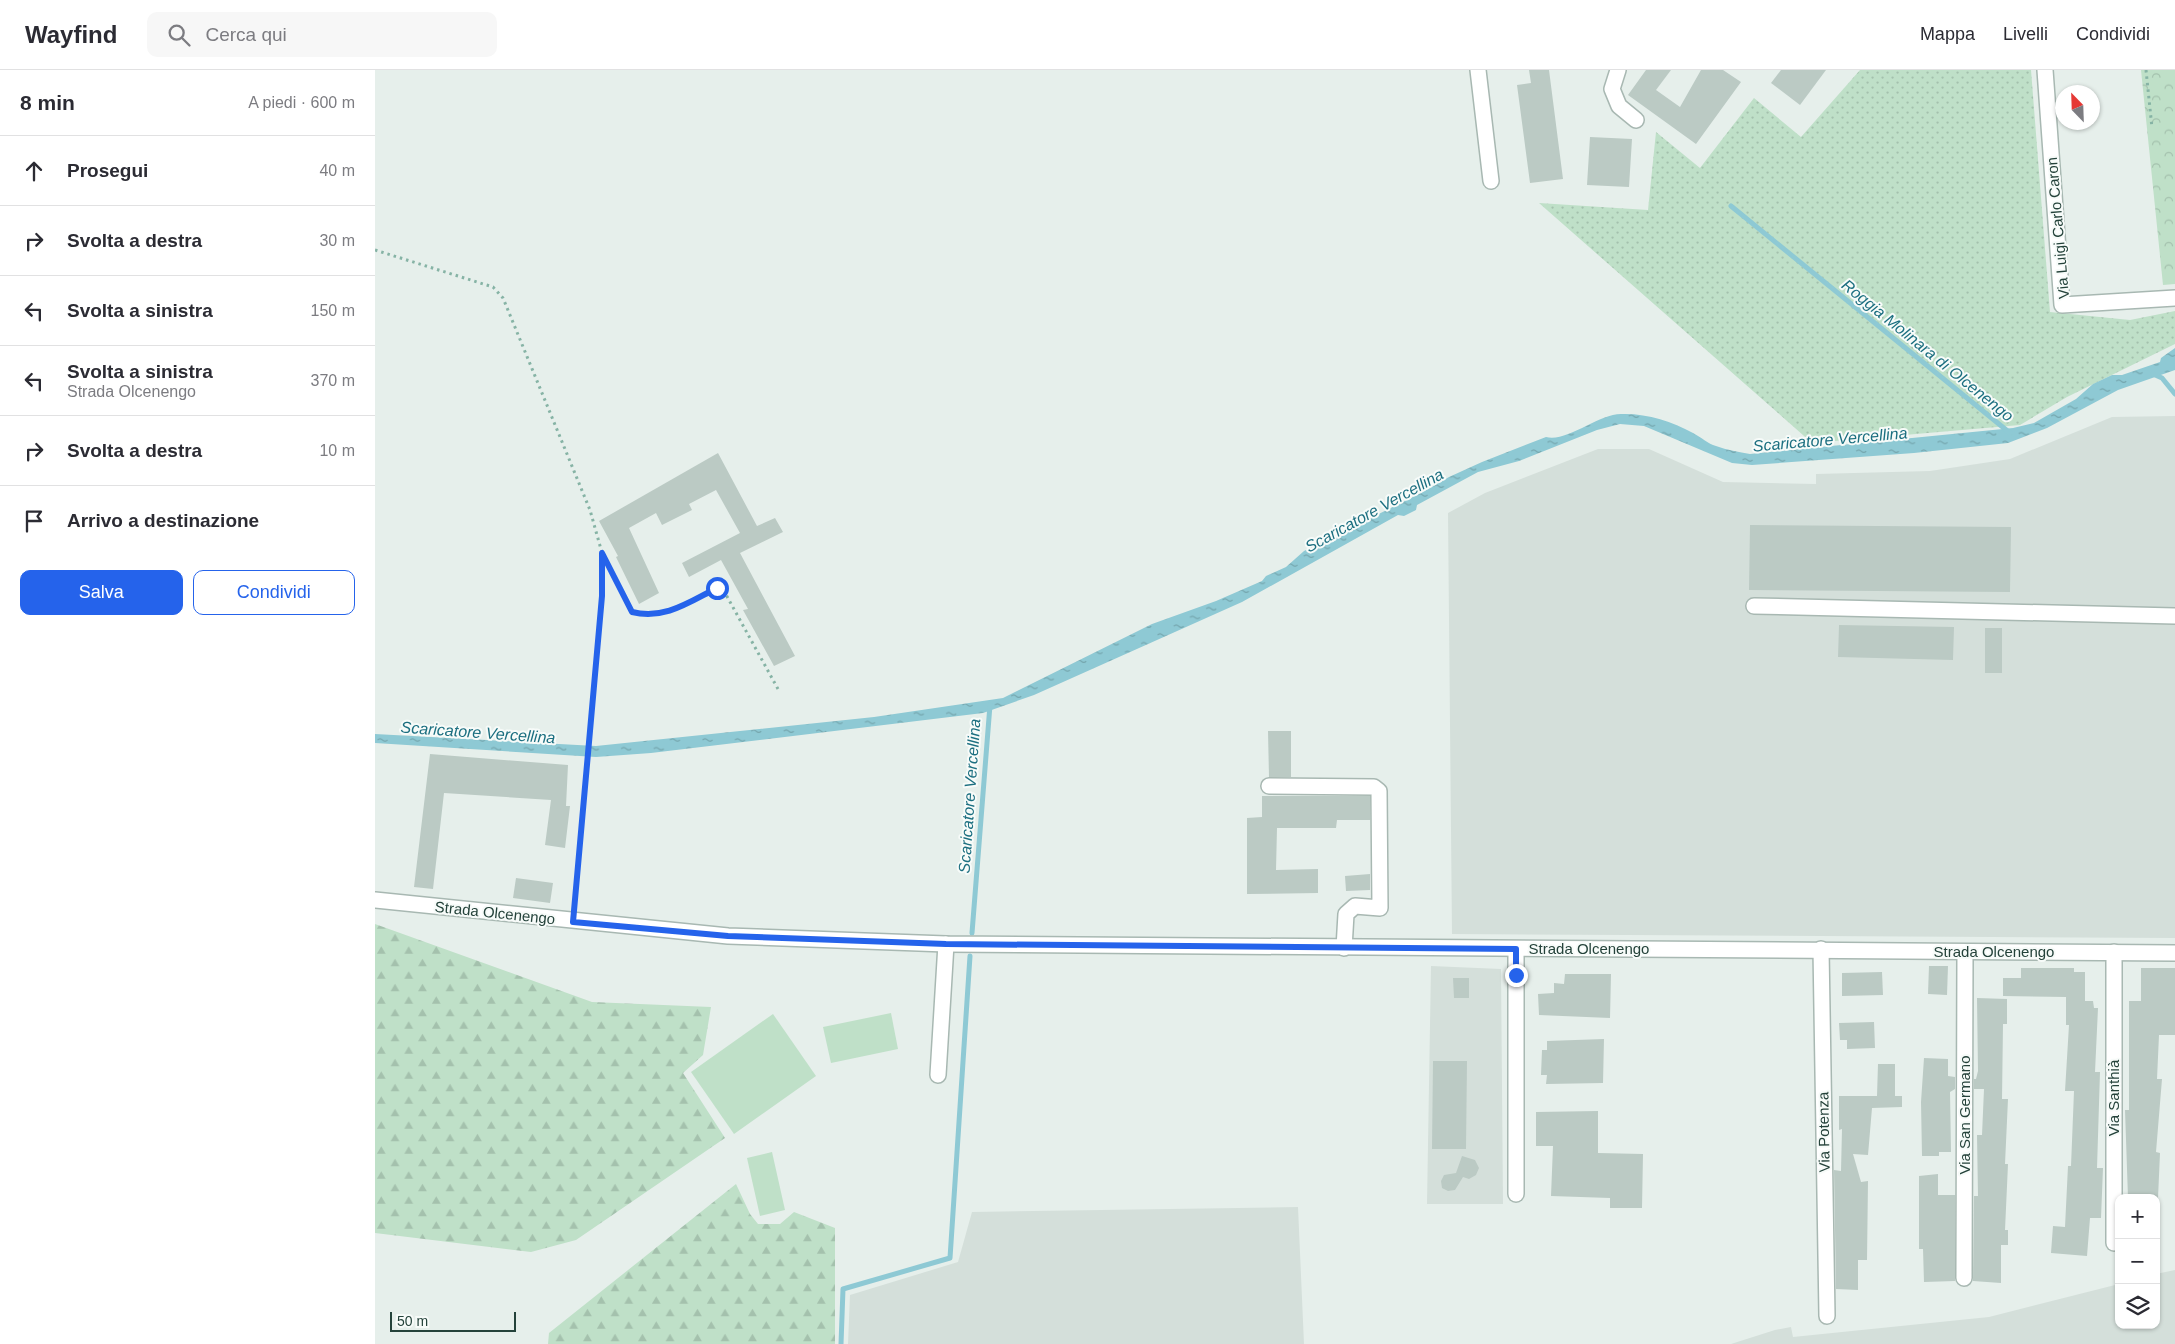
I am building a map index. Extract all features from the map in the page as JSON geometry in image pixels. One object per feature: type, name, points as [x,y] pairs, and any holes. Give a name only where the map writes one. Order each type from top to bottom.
[{"type":"street","points":[[1478,70],[1491,181]]},
{"type":"street","points":[[1618,70],[1612,89],[1619,106],[1636,120]]},
{"type":"street","name":"Via Luigi Carlo Caron","points":[[2045,70],[2062,305],[2175,298]]},
{"type":"street","points":[[1754,606],[2175,616]]},
{"type":"street","points":[[1269,786],[1374,787],[1379,791],[1380,908],[1355,906],[1346,914],[1344,948]]},
{"type":"street","name":"Strada Olcenengo","points":[[375,900],[573,922],[728,936],[946,944],[2175,953]]},
{"type":"street","points":[[938,1075],[946,944]]},
{"type":"street","points":[[1516,949],[1516,1194]]},
{"type":"street","name":"Via Potenza","points":[[1821,949],[1827,1316]]},
{"type":"street","name":"Via San Germano","points":[[1964,1278],[1965,952]]},
{"type":"street","name":"Via Santhià","points":[[2114,952],[2114,1243]]},
{"type":"path","points":[[2146,70],[2152,128]]},
{"type":"path","points":[[375,250],[493,287],[503,298],[590,510],[602,553],[632,612],[647,615],[671,611],[717,588],[724,591],[779,689]]},
{"type":"path","points":[[573,922],[602,596],[602,553]]},
{"type":"shaded area","points":[[2175,416],[2175,938],[1452,934],[1448,513],[1485,493],[1598,449],[1649,449],[1723,482],[1816,484],[1816,474],[1930,471],[2010,459],[2112,417]]},
{"type":"shaded area","points":[[1431,966],[1501,969],[1503,1204],[1427,1204]]},
{"type":"shaded area","points":[[1298,1207],[1304,1344],[848,1344],[850,1295],[958,1262],[972,1212]]},
{"type":"shaded area","points":[[2175,1270],[2175,1344],[1731,1344],[1791,1327],[1793,1337],[1989,1317],[2115,1285],[2115,1329],[2160,1329],[2160,1273]]},
{"type":"green space","points":[[1860,70],[2031,70],[2050,312],[2130,320],[2175,311],[2175,344],[2067,397],[2020,425],[1812,443],[1539,203],[1648,210],[1656,132],[1700,168],[1754,98],[1801,137]]},
{"type":"green space","points":[[2141,70],[2175,70],[2175,284],[2163,285]]},
{"type":"green space","points":[[375,924],[592,1002],[711,1007],[703,1055],[683,1073],[725,1138],[576,1240],[531,1252],[375,1233]]},
{"type":"green space","points":[[891,1013],[898,1049],[831,1063],[823,1027]]},
{"type":"green space","points":[[773,1014],[816,1076],[734,1134],[691,1072]]},
{"type":"green space","points":[[772,1152],[785,1210],[760,1216],[747,1158]]},
{"type":"green space","points":[[736,1184],[750,1214],[758,1224],[780,1224],[794,1212],[835,1228],[835,1344],[548,1344],[549,1333]]},
{"type":"water","points":[[2175,348],[2175,370],[2118,390],[2047,428],[2008,443],[1914,453],[1752,465],[1732,463],[1644,426],[1620,424],[1597,430],[1519,461],[1478,472],[1417,505],[1416,510],[1404,516],[1398,515],[1242,602],[1034,695],[983,713],[651,753],[596,757],[375,743],[375,734],[596,746],[874,717],[1003,698],[1152,624],[1216,601],[1262,581],[1266,576],[1286,567],[1304,551],[1421,493],[1449,477],[1546,437],[1563,436],[1612,415],[1640,415],[1667,421],[1713,445],[1750,454],[2013,428],[2034,423],[2076,399],[2093,384],[2112,375],[2122,375],[2160,362],[2161,358]]},
{"type":"building","points":[[1529,70],[1549,70],[1563,179],[1530,183],[1517,85],[1531,83]]},
{"type":"building","points":[[1646,70],[1671,70],[1656,90],[1680,107],[1701,70],[1723,70],[1741,82],[1696,144],[1628,95]]},
{"type":"building","points":[[1781,70],[1826,70],[1800,105],[1771,83]]},
{"type":"building","points":[[1590,137],[1632,139],[1629,187],[1587,185]]},
{"type":"building","points":[[718,453],[757,526],[775,518],[783,532],[740,553],[795,656],[774,666],[743,610],[748,609],[721,560],[689,577],[682,563],[740,533],[716,490],[689,504],[692,510],[662,525],[656,513],[629,528],[659,593],[639,604],[616,557],[618,556],[599,521]]},
{"type":"building","points":[[1750,525],[2011,527],[2010,592],[1749,590]]},
{"type":"building","points":[[1839,625],[1954,627],[1953,660],[1838,657]]},
{"type":"building","points":[[1985,628],[2002,628],[2002,673],[1985,673]]},
{"type":"building","points":[[1268,731],[1291,731],[1291,777],[1269,777]]},
{"type":"building","points":[[430,754],[568,765],[566,806],[570,806],[565,848],[545,845],[551,800],[444,793],[433,889],[414,887]]},
{"type":"building","points":[[1262,796],[1370,796],[1370,820],[1337,820],[1336,828],[1277,828],[1276,870],[1318,869],[1318,893],[1247,894],[1247,818],[1262,817]]},
{"type":"building","points":[[1370,874],[1370,890],[1346,891],[1345,876]]},
{"type":"building","points":[[516,878],[553,883],[550,903],[513,898]]},
{"type":"building","points":[[1929,966],[1948,966],[1947,995],[1928,994]]},
{"type":"building","points":[[2021,968],[2074,968],[2074,972],[2085,972],[2085,1001],[2093,1001],[2094,1008],[2098,1008],[2095,1072],[2100,1072],[2097,1168],[2103,1168],[2101,1218],[2090,1218],[2087,1256],[2051,1253],[2053,1226],[2065,1227],[2068,1166],[2071,1166],[2074,1091],[2065,1091],[2069,1025],[2066,1025],[2066,997],[2003,996],[2003,978],[2021,978]]},
{"type":"building","points":[[2141,968],[2175,968],[2175,1035],[2159,1035],[2157,1079],[2162,1079],[2156,1152],[2160,1153],[2158,1194],[2128,1194],[2125,1110],[2129,1110],[2129,1001],[2141,1001]]},
{"type":"building","points":[[1882,972],[1883,995],[1842,996],[1842,973]]},
{"type":"building","points":[[1565,974],[1611,974],[1610,1018],[1539,1015],[1538,994],[1554,993],[1554,983],[1564,984]]},
{"type":"building","points":[[1453,978],[1469,978],[1469,998],[1454,998]]},
{"type":"building","points":[[1977,998],[2007,999],[2007,1024],[2003,1024],[2002,1099],[2008,1099],[2005,1164],[2008,1164],[2005,1230],[2008,1230],[2008,1245],[2001,1245],[2001,1283],[1973,1281],[1974,1196],[1978,1196],[1977,1135],[1982,1135],[1984,1089],[1974,1089],[1974,1079],[1976,1079],[1978,1071]]},
{"type":"building","points":[[1874,1022],[1875,1048],[1847,1049],[1847,1040],[1840,1040],[1839,1023]]},
{"type":"building","points":[[1604,1039],[1603,1083],[1546,1084],[1547,1075],[1541,1075],[1542,1050],[1547,1050],[1547,1041]]},
{"type":"building","points":[[1924,1058],[1948,1059],[1948,1076],[1955,1077],[1955,1089],[1950,1092],[1951,1152],[1939,1152],[1939,1156],[1922,1156],[1921,1102]]},
{"type":"building","points":[[1433,1061],[1467,1061],[1466,1149],[1432,1149]]},
{"type":"building","points":[[1878,1064],[1895,1064],[1895,1096],[1902,1096],[1902,1107],[1872,1108],[1868,1155],[1853,1154],[1861,1182],[1868,1181],[1867,1260],[1858,1260],[1858,1290],[1836,1289],[1834,1170],[1841,1171],[1842,1129],[1839,1130],[1839,1096],[1877,1096]]},
{"type":"building","points":[[1598,1111],[1598,1153],[1643,1154],[1642,1208],[1610,1208],[1610,1198],[1551,1196],[1553,1146],[1536,1146],[1536,1112]]},
{"type":"building","points":[[1462,1156],[1475,1160],[1479,1168],[1476,1175],[1469,1179],[1463,1177],[1455,1190],[1448,1191],[1442,1188],[1441,1181],[1444,1175],[1456,1173]]},
{"type":"building","points":[[1938,1174],[1938,1195],[1955,1195],[1955,1281],[1924,1282],[1923,1249],[1919,1249],[1919,1176]]},
{"type":"waterway","name":"Roggia Molinara di Olcenengo","points":[[1731,206],[2010,433]]},
{"type":"waterway","name":"Roggia Molinara di Olcenengo","points":[[2153,374],[2162,378],[2175,394]]},
{"type":"waterway","name":"Scaricatore Vercellina","points":[[972,933],[990,705]]},
{"type":"waterway","name":"Scaricatore Vercellina","points":[[841,1344],[843,1289],[950,1258],[970,956]]},
{"type":"route","points":[[717,588],[671,611],[647,615],[632,612],[602,553],[602,596],[573,922],[728,936],[946,944],[1516,949],[1516,975]]}]
